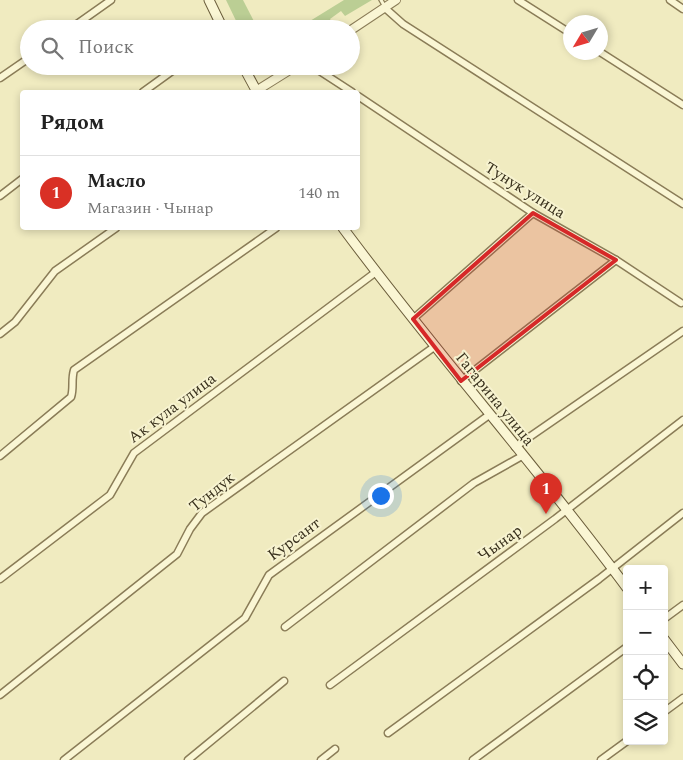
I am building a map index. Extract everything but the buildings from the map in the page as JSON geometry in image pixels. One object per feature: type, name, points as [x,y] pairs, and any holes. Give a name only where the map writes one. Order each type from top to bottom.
[{"type":"main road","points":[[209,0],[219,20]]},
{"type":"main road","points":[[248,75],[255,90]]},
{"type":"main road","name":"Гагарина улица","points":[[344,230],[434,347],[567,510],[623,583]]},
{"type":"main road","points":[[668,644],[683,664]]},
{"type":"street","points":[[83,20],[111,0]]},
{"type":"street","points":[[360,23],[383,4],[396,0]]},
{"type":"street","points":[[518,0],[563,29]]},
{"type":"street","points":[[670,0],[683,8]]},
{"type":"street","points":[[383,4],[403,24],[683,204]]},
{"type":"street","points":[[608,57],[683,105]]},
{"type":"street","points":[[0,78],[20,64]]},
{"type":"street","points":[[146,90],[167,75]]},
{"type":"street","points":[[259,90],[282,75]]},
{"type":"street","points":[[326,75],[349,90]]},
{"type":"street","name":"Тунук улица","points":[[360,97],[533,213],[616,260],[681,304]]},
{"type":"street","points":[[0,196],[20,181]]},
{"type":"street","points":[[413,319],[533,213]]},
{"type":"street","points":[[0,334],[15,322],[55,271],[113,230]]},
{"type":"street","points":[[0,456],[72,397],[71,379],[74,370],[273,230]]},
{"type":"street","points":[[461,381],[616,260]]},
{"type":"street","name":"Ак кула улица","points":[[0,579],[110,495],[134,453],[376,272]]},
{"type":"street","points":[[515,447],[683,331]]},
{"type":"street","name":"Тундук","points":[[0,695],[177,554],[190,528],[202,513],[434,347]]},
{"type":"street","name":"Курсант","points":[[64,760],[245,618],[268,575],[489,415]]},
{"type":"street","name":"Чынар","points":[[330,685],[567,510],[683,420]]},
{"type":"street","points":[[285,627],[474,483],[522,456]]},
{"type":"street","points":[[388,733],[612,568],[683,513]]},
{"type":"street","points":[[668,616],[683,605]]},
{"type":"street","points":[[473,760],[623,650]]},
{"type":"street","points":[[188,760],[284,681]]},
{"type":"street","points":[[668,709],[683,698]]},
{"type":"street","points":[[601,760],[623,744]]},
{"type":"street","points":[[321,760],[335,749]]},
{"type":"highlighted area","points":[[533,213],[616,260],[461,381],[413,319]]},
{"type":"green space","points":[[226,0],[243,0],[253,20],[236,20]]},
{"type":"green space","points":[[344,0],[372,0],[345,16],[341,11],[331,20],[312,20]]},
{"type":"place","name":"Масло","points":[[546,514]]}]
